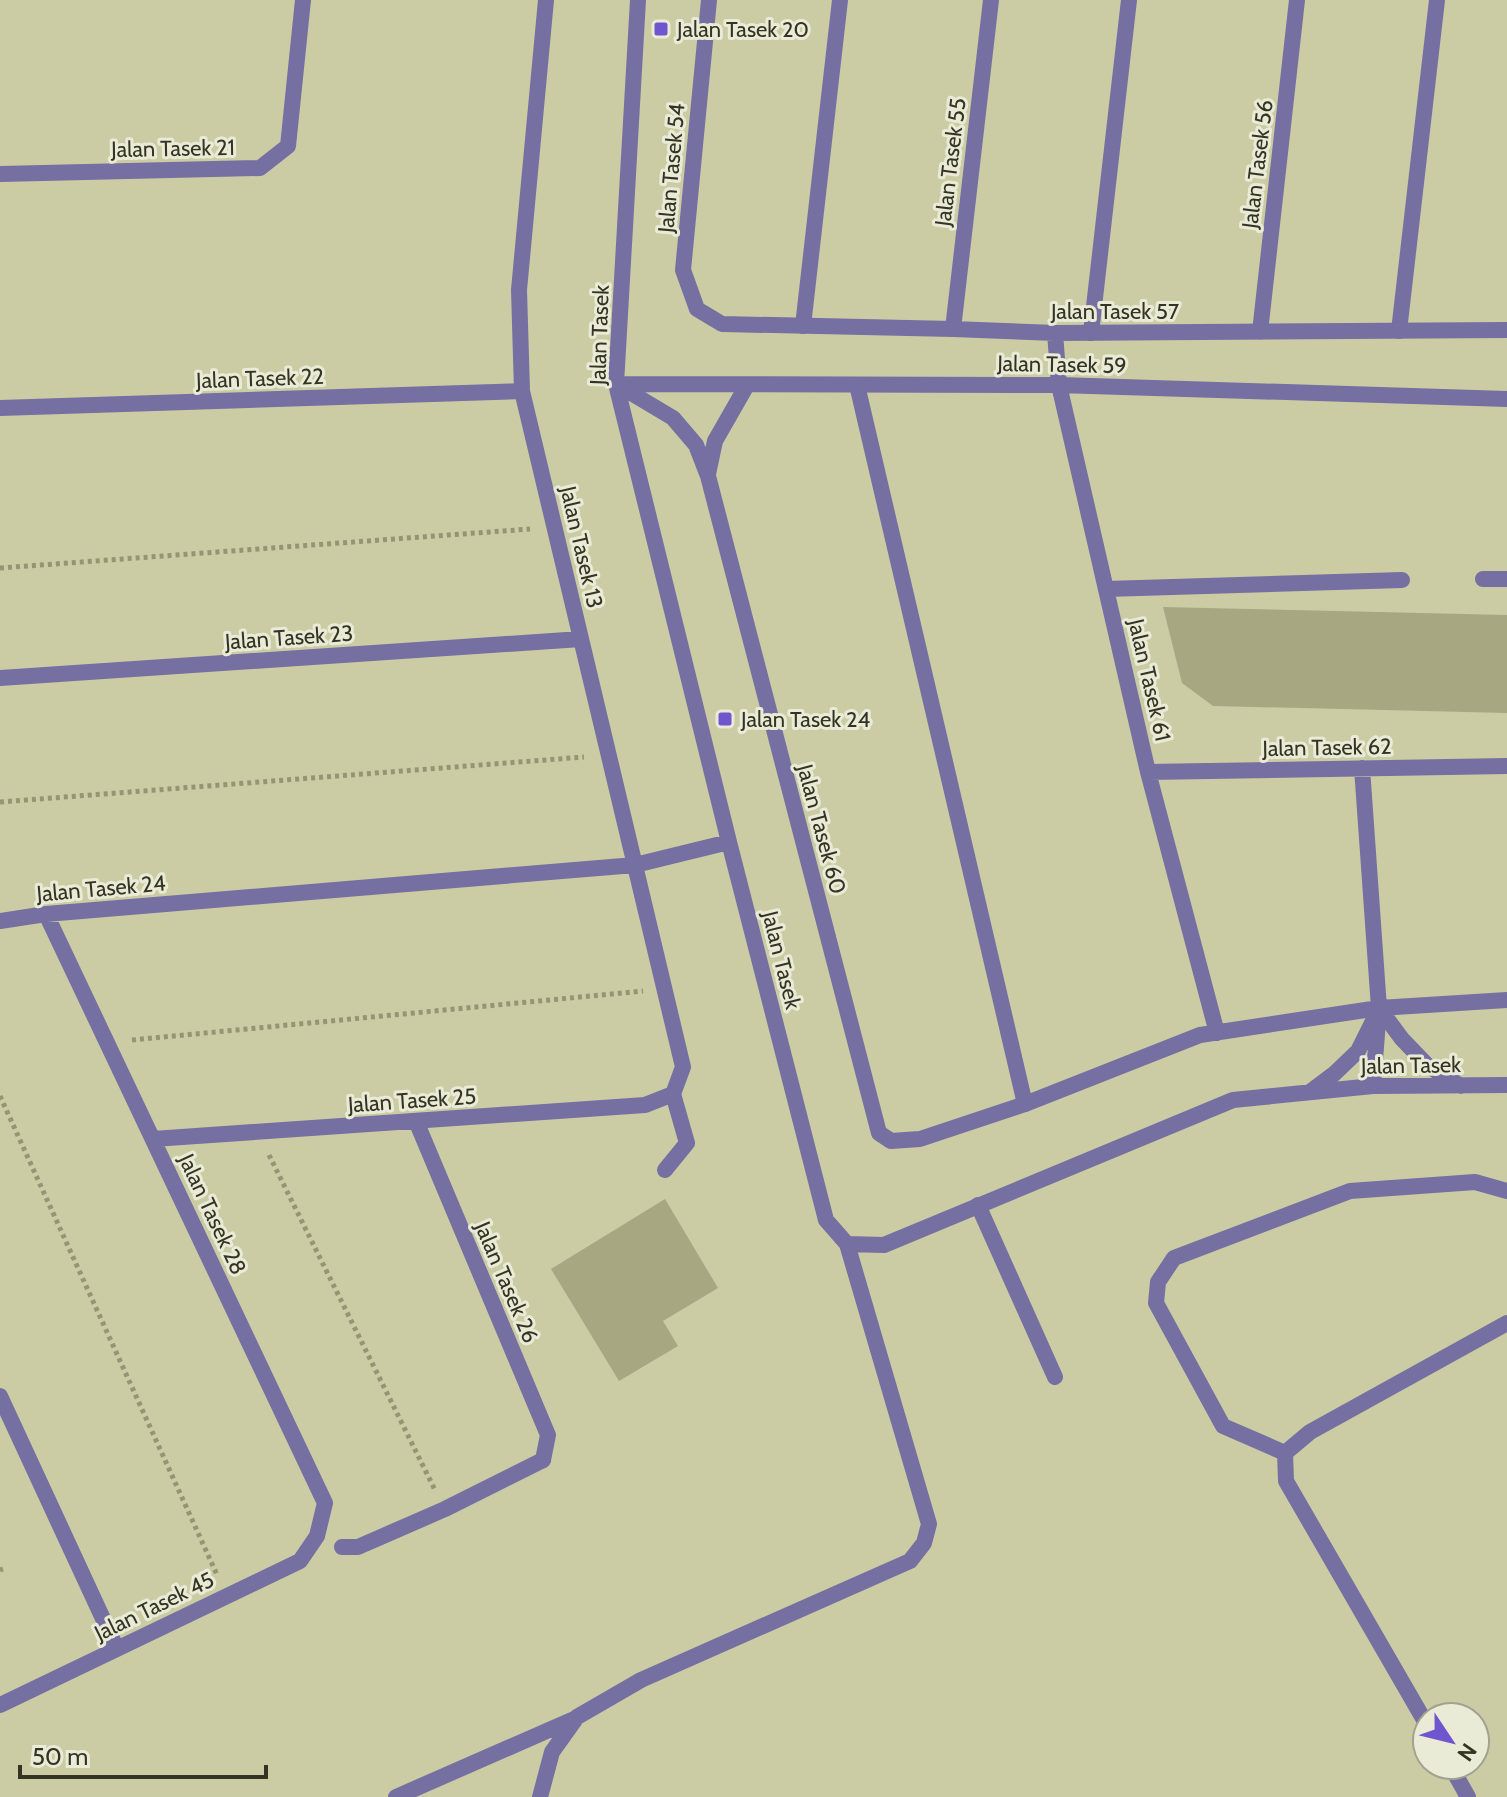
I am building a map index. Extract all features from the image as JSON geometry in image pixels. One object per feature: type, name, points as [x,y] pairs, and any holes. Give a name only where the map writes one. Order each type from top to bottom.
[{"type":"street","name":"Jalan Tasek 21","points":[[0,174],[260,168],[288,146],[303,0]]},
{"type":"street","name":"Jalan Tasek 13","points":[[546,0],[519,290],[522,391],[683,1067],[673,1094]]},
{"type":"street","name":"Jalan Tasek","points":[[638,0],[616,384],[826,1220],[847,1244],[884,1245],[1233,1100],[1373,1086],[1507,1085]]},
{"type":"street","name":"Jalan Tasek 54","points":[[709,0],[683,270],[697,309],[722,324]]},
{"type":"street","points":[[803,326],[840,0]]},
{"type":"street","name":"Jalan Tasek 55","points":[[953,329],[991,0]]},
{"type":"street","points":[[1091,333],[1129,0]]},
{"type":"street","name":"Jalan Tasek 56","points":[[1260,332],[1297,0]]},
{"type":"street","points":[[1399,331],[1437,0]]},
{"type":"street","name":"Jalan Tasek 57","points":[[722,324],[1055,333],[1507,330]]},
{"type":"street","name":"Jalan Tasek 61","points":[[1055,333],[1059,385],[1148,772],[1217,1033]]},
{"type":"street","name":"Jalan Tasek 59","points":[[616,384],[1059,385],[1507,399]]},
{"type":"street","name":"Jalan Tasek 60","points":[[616,384],[673,418],[696,445],[708,476],[879,1133],[891,1141],[920,1139],[1025,1104]]},
{"type":"street","points":[[708,476],[715,441],[747,385]]},
{"type":"street","points":[[857,385],[1025,1104],[1200,1035],[1379,1008],[1507,1000]]},
{"type":"street","name":"Jalan Tasek 22","points":[[0,408],[522,391]]},
{"type":"street","points":[[1483,579],[1507,579]]},
{"type":"street","points":[[1106,589],[1402,580]]},
{"type":"street","name":"Jalan Tasek 23","points":[[0,678],[581,639]]},
{"type":"street","name":"Jalan Tasek 62","points":[[1148,772],[1507,766]]},
{"type":"street","points":[[1362,768],[1379,1008],[1373,1086]]},
{"type":"street","name":"Jalan Tasek 24","points":[[0,921],[46,914],[635,865],[729,842]]},
{"type":"street","name":"Jalan Tasek 28","points":[[46,914],[325,1503],[317,1536]]},
{"type":"street","points":[[1379,1008],[1402,1039],[1428,1066],[1461,1086]]},
{"type":"street","points":[[1309,1092],[1358,1051],[1379,1008]]},
{"type":"street","points":[[665,1170],[687,1143],[673,1094]]},
{"type":"street","name":"Jalan Tasek 25","points":[[153,1139],[645,1105],[673,1094]]},
{"type":"street","name":"Jalan Tasek 26","points":[[416,1121],[548,1435],[543,1460],[445,1509]]},
{"type":"street","points":[[1285,1453],[1223,1426],[1156,1303],[1158,1282],[1174,1258],[1350,1191],[1475,1182],[1507,1191]]},
{"type":"street","points":[[978,1205],[1055,1377]]},
{"type":"street","points":[[396,1797],[577,1717],[641,1680],[910,1561],[924,1543],[929,1524],[847,1244]]},
{"type":"street","points":[[1285,1453],[1310,1432],[1507,1323]]},
{"type":"street","points":[[0,1396],[6,1424],[117,1649]]},
{"type":"street","points":[[1285,1453],[1286,1481],[1413,1701]]},
{"type":"street","points":[[342,1547],[358,1547],[445,1509]]},
{"type":"street","name":"Jalan Tasek 45","points":[[0,1705],[300,1561],[317,1536]]},
{"type":"street","points":[[540,1797],[552,1752],[577,1717]]},
{"type":"path","points":[[0,568],[555,527]]},
{"type":"path","points":[[0,802],[609,755]]},
{"type":"path","points":[[107,1042],[664,989]]},
{"type":"path","points":[[0,1096],[227,1596]]},
{"type":"path","points":[[257,1132],[445,1509]]},
{"type":"building","points":[[1163,607],[1507,615],[1507,713],[1213,706],[1182,683]]},
{"type":"building","points":[[665,1199],[718,1288],[663,1321],[678,1346],[619,1381],[551,1269]]},
{"type":"place","name":"Jalan Tasek 20","points":[[661,29]]},
{"type":"place","name":"Jalan Tasek 24","points":[[725,719]]}]
